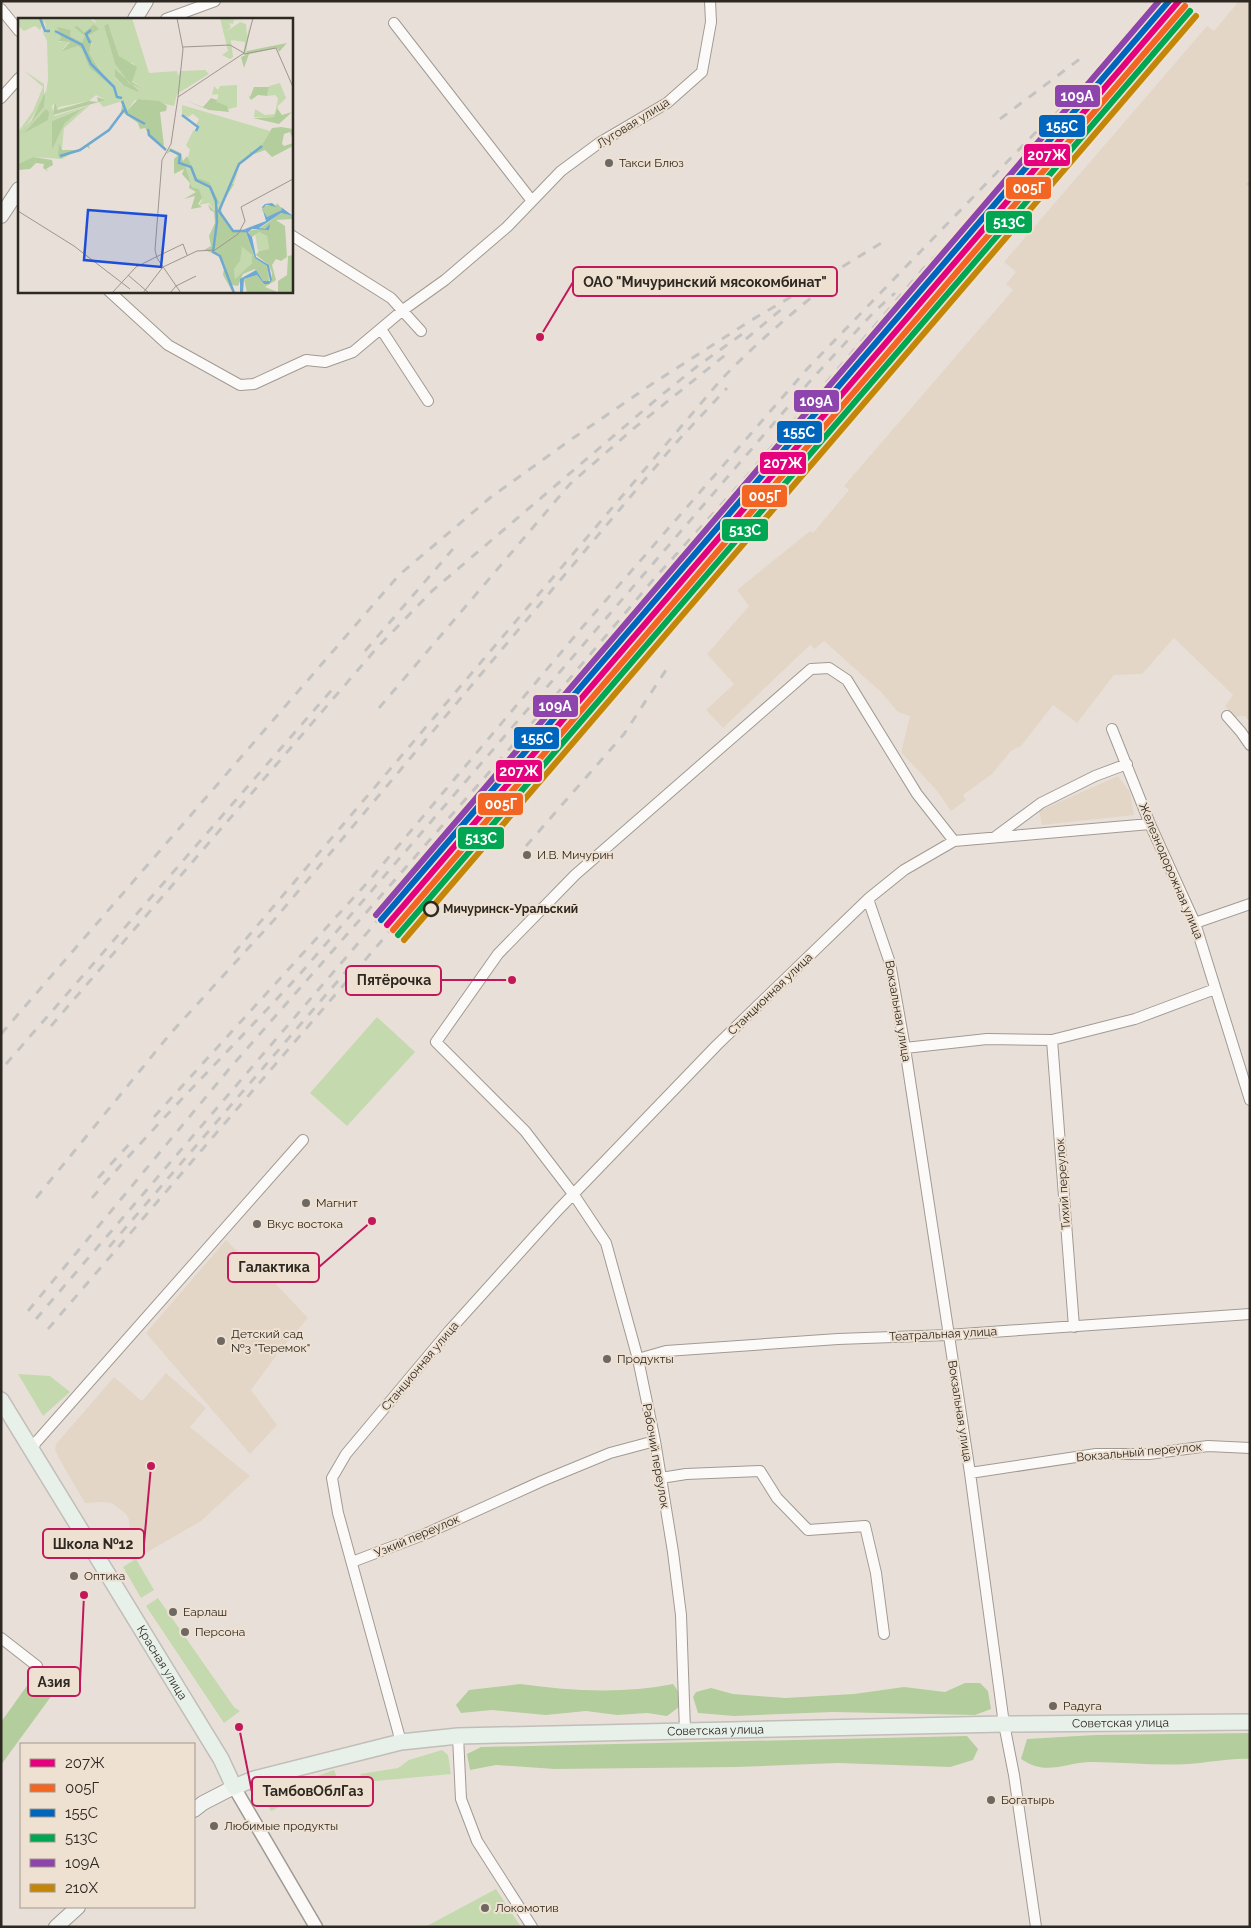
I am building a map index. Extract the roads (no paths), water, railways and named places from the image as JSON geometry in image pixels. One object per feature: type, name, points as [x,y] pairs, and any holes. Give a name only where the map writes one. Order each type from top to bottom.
[{"type":"main road","points":[[136,18],[146,1]]},
{"type":"main road","points":[[1,216],[15,204]]},
{"type":"main road","name":"Красная улица","points":[[1,1400],[221,1759],[234,1787]]},
{"type":"main road","name":"Советская улица","points":[[195,1809],[234,1787],[254,1779],[401,1742],[458,1736],[1004,1724],[1250,1722]]},
{"type":"main road","points":[[56,1927],[77,1908]]},
{"type":"street","points":[[169,18],[215,1]]},
{"type":"street","name":"Луговая улица","points":[[110,292],[168,346],[240,385],[254,384],[306,360],[325,362],[353,352],[403,310],[452,274],[507,227],[561,171],[599,143],[667,103],[702,72],[711,22],[710,1]]},
{"type":"street","points":[[1,9],[18,30]]},
{"type":"street","points":[[394,23],[532,201]]},
{"type":"street","points":[[1,98],[18,79]]},
{"type":"street","points":[[292,236],[391,298],[421,331]]},
{"type":"street","points":[[381,329],[428,401]]},
{"type":"street","points":[[574,1195],[525,1131],[436,1042],[498,954],[575,875],[811,669],[829,668],[847,680],[917,794],[954,841]]},
{"type":"street","points":[[1227,716],[1250,745]]},
{"type":"street","name":"Железнодорожная улица","points":[[1112,729],[1150,824],[1195,923],[1250,1100]]},
{"type":"street","points":[[995,837],[1041,803],[1095,776],[1126,764]]},
{"type":"street","name":"Станционная улица","points":[[352,1562],[338,1513],[332,1478],[346,1454],[449,1331],[574,1195],[717,1045],[868,899],[904,870],[954,841],[1150,824]]},
{"type":"street","name":"Вокзальная улица","points":[[868,899],[890,963],[905,1048],[970,1473],[1004,1724],[1014,1775],[1036,1927]]},
{"type":"street","points":[[1195,923],[1250,904]]},
{"type":"street","points":[[905,1048],[987,1039],[1052,1040],[1135,1019],[1215,989]]},
{"type":"street","name":"Тихий переулок","points":[[1052,1040],[1074,1327]]},
{"type":"street","points":[[31,1448],[303,1140]]},
{"type":"street","name":"Рабочий переулок","points":[[574,1195],[606,1243],[638,1359],[655,1441],[681,1615],[685,1731]]},
{"type":"street","name":"Театральная улица","points":[[638,1359],[666,1351],[838,1339],[948,1335],[1250,1314]]},
{"type":"street","name":"Узкий переулок","points":[[352,1562],[423,1535],[542,1481],[610,1453],[655,1441]]},
{"type":"street","name":"Вокзальный переулок","points":[[970,1473],[1096,1454],[1149,1454],[1208,1446],[1250,1448]]},
{"type":"street","points":[[661,1478],[695,1473],[760,1471],[777,1498],[808,1530],[865,1526],[876,1573],[884,1634]]},
{"type":"street","points":[[352,1562],[401,1742]]},
{"type":"street","points":[[1,1638],[37,1666]]},
{"type":"street","points":[[458,1736],[461,1799],[477,1841],[532,1927]]},
{"type":"street","name":"Красная улица","points":[[234,1787],[316,1927]]},
{"type":"railway","points":[[1114,48],[1155,1]]},
{"type":"railway","points":[[1000,119],[1085,55]]},
{"type":"railway","points":[[154,1117],[367,883],[580,630],[808,368],[1035,133],[1104,68]]},
{"type":"railway","points":[[36,1319],[1072,110]]},
{"type":"railway","points":[[28,1311],[230,1068],[534,721],[653,580],[740,484],[923,269],[954,237]]},
{"type":"railway","points":[[827,276],[883,242]]},
{"type":"railway","points":[[1,1034],[399,575],[491,497],[566,443],[652,384],[750,321],[833,272]]},
{"type":"railway","points":[[92,1198],[300,974],[811,380],[875,311],[895,293]]},
{"type":"railway","points":[[234,953],[719,382],[741,359],[812,297]]},
{"type":"railway","points":[[746,339],[783,308]]},
{"type":"railway","points":[[51,1026],[376,649],[432,591],[658,398],[695,368],[749,329]]},
{"type":"railway","points":[[379,708],[570,484],[633,429],[729,352]]},
{"type":"railway","points":[[36,1198],[170,1034],[274,920],[674,445],[727,388]]},
{"type":"railway","points":[[48,1329],[854,391]]},
{"type":"railway","points":[[365,651],[453,549]]},
{"type":"railway","points":[[526,846],[624,734],[666,670]]},
{"type":"railway","points":[[6,1064],[336,685]]},
{"type":"railway","points":[[109,1247],[349,968]]},
{"type":"railway","points":[[98,1178],[133,1140]]},
{"type":"place","name":"Такси Блюз","points":[[609,163]]},
{"type":"place","name":"ОАО \"Мичуринский мясокомбинат\"","points":[[540,337]]},
{"type":"place","name":"И.В. Мичурин","points":[[527,855]]},
{"type":"place","name":"Мичуринск-Уральский","points":[[431,909]]},
{"type":"place","name":"Пятёрочка","points":[[512,980]]},
{"type":"place","name":"Магнит","points":[[306,1203]]},
{"type":"place","name":"Галактика","points":[[372,1221]]},
{"type":"place","name":"Вкус востока","points":[[257,1224]]},
{"type":"place","name":"Детский сад №3 \"Теремок\"","points":[[221,1341]]},
{"type":"place","name":"Продукты","points":[[607,1359]]},
{"type":"place","name":"Школа №12","points":[[151,1466]]},
{"type":"place","name":"Оптика","points":[[74,1576]]},
{"type":"place","name":"Азия","points":[[84,1595]]},
{"type":"place","name":"Еарлаш","points":[[173,1612]]},
{"type":"place","name":"Персона","points":[[185,1632]]},
{"type":"place","name":"Радуга","points":[[1053,1706]]},
{"type":"place","name":"ТамбовОблГаз","points":[[239,1727]]},
{"type":"place","name":"Богатырь","points":[[991,1800]]},
{"type":"place","name":"Любимые продукты","points":[[214,1826]]},
{"type":"place","name":"Локомотив","points":[[485,1908]]}]
